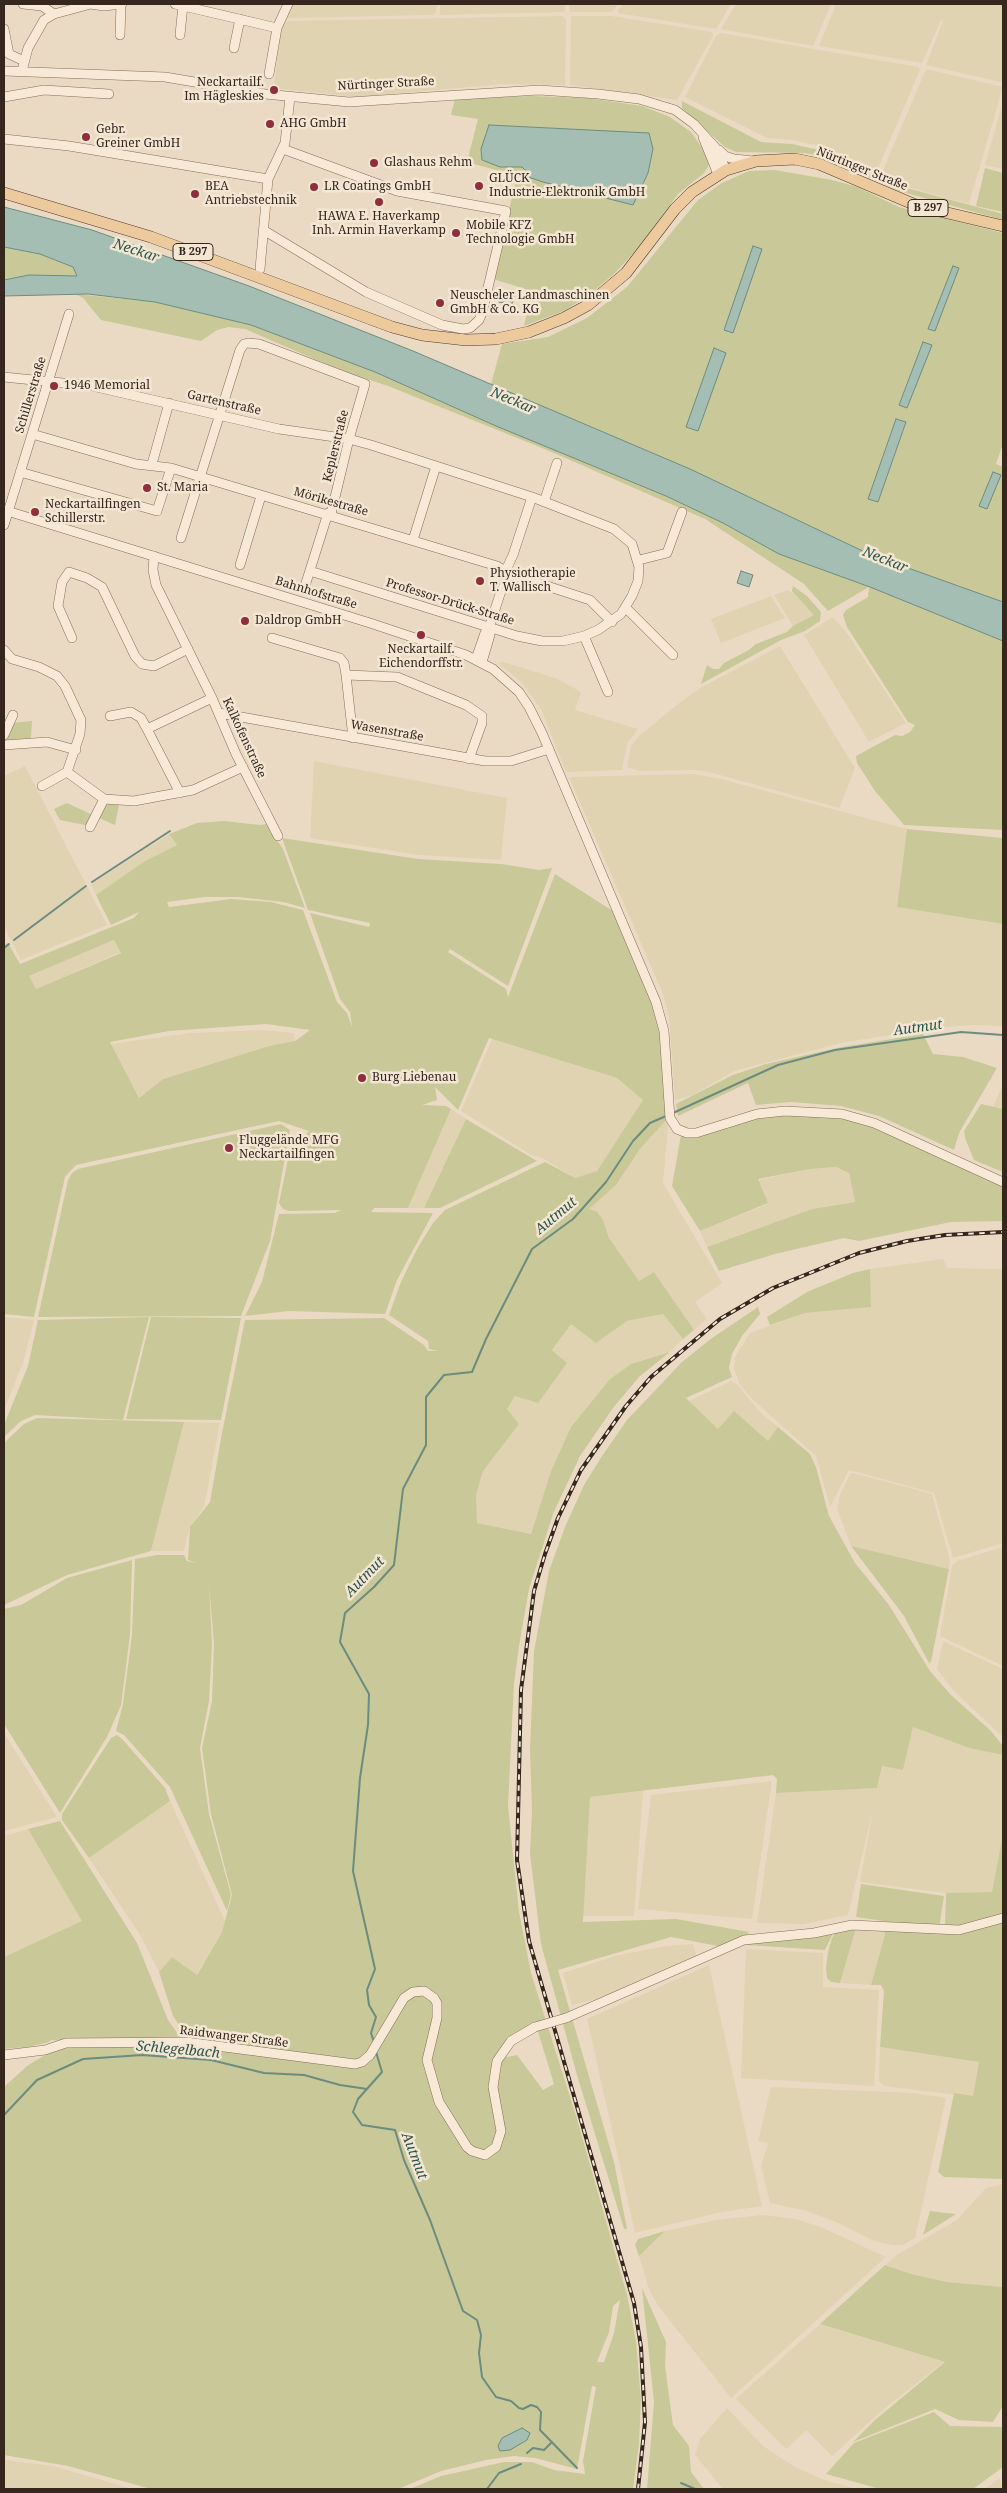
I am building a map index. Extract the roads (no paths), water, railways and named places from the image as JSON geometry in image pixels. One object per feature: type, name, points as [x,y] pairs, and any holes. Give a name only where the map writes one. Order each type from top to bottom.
[{"type":"main road","name":"Nürtinger Straße","points":[[722,172],[756,161],[795,160],[819,164],[918,206],[1003,226]]},
{"type":"main road","name":"B 297","points":[[4,193],[105,221],[159,239],[392,327],[443,338],[486,340],[522,334],[548,325],[576,312],[600,297],[633,266],[686,197],[722,172]]},
{"type":"street","points":[[22,4],[42,6],[54,14]]},
{"type":"street","points":[[4,29],[9,54],[23,66],[42,22],[54,14],[90,4],[104,6],[121,4],[120,35]]},
{"type":"street","points":[[180,35],[179,4],[277,28]]},
{"type":"street","points":[[269,74],[277,28],[288,4]]},
{"type":"street","points":[[234,48],[240,19]]},
{"type":"street","name":"Nürtinger Straße","points":[[4,71],[23,66],[165,77],[290,97],[349,102],[481,93],[567,91],[656,103],[675,110],[715,146],[722,172]]},
{"type":"street","points":[[4,96],[44,90],[109,94]]},
{"type":"street","points":[[260,269],[265,231],[268,178],[283,150],[290,97]]},
{"type":"street","name":"Nürtinger Straße","points":[[701,132],[722,172]]},
{"type":"street","points":[[4,139],[78,148],[268,178]]},
{"type":"street","points":[[715,146],[725,156],[756,161]]},
{"type":"street","points":[[265,231],[380,300],[442,325],[463,330],[475,325],[482,313],[506,211],[397,191],[283,150]]},
{"type":"street","name":"Schillerstraße","points":[[4,525],[6,510],[20,472],[69,314]]},
{"type":"street","name":"Keplerstraße","points":[[219,415],[240,350],[244,344],[248,343],[259,344],[365,384],[330,514],[305,586]]},
{"type":"street","name":"Gartenstraße","points":[[4,376],[106,388],[279,429],[349,439],[532,497],[621,533],[632,544],[639,560]]},
{"type":"street","points":[[152,464],[169,403]]},
{"type":"street","points":[[181,538],[219,415]]},
{"type":"street","name":"Mörikestraße","points":[[32,434],[136,464],[152,464],[201,476],[261,496],[330,514],[497,566],[508,572],[590,600],[612,622]]},
{"type":"street","points":[[544,502],[557,463]]},
{"type":"street","points":[[413,540],[436,466]]},
{"type":"street","points":[[20,472],[157,511],[171,468]]},
{"type":"street","points":[[240,564],[261,496]]},
{"type":"street","points":[[479,660],[490,635],[489,628],[532,497]]},
{"type":"street","name":"Bahnhofstraße","points":[[6,510],[370,623],[479,660],[500,674],[530,707],[656,1002],[663,1026],[670,1118],[677,1129],[687,1134],[696,1133],[757,1114],[804,1111],[842,1114],[874,1123],[1003,1182]]},
{"type":"street","points":[[639,560],[667,554],[682,512]]},
{"type":"street","name":"Kalkofenstraße","points":[[154,556],[153,570],[156,584],[278,836]]},
{"type":"street","name":"Professor-Drück-Straße","points":[[310,571],[489,628],[542,641],[563,641],[584,636],[612,622],[626,608],[638,581],[639,560]]},
{"type":"street","points":[[72,638],[58,606],[62,582],[69,572],[87,578],[102,587],[137,660],[142,664],[154,666],[188,650]]},
{"type":"street","points":[[626,608],[673,655]]},
{"type":"street","points":[[584,636],[608,692]]},
{"type":"street","points":[[272,638],[340,658],[344,663],[346,675],[353,738]]},
{"type":"street","points":[[5,655],[52,672],[62,681],[81,720],[76,750],[67,772],[42,786]]},
{"type":"street","points":[[346,675],[402,678],[466,705],[479,713],[482,723],[468,758]]},
{"type":"street","points":[[147,729],[212,698]]},
{"type":"street","points":[[110,716],[131,712],[141,718],[180,793]]},
{"type":"street","name":"Wasenstraße","points":[[219,714],[490,762],[511,761],[549,749]]},
{"type":"street","points":[[4,735],[13,715]]},
{"type":"street","points":[[4,745],[47,742],[76,750]]},
{"type":"street","points":[[67,772],[104,800],[134,801],[199,788],[243,767]]},
{"type":"street","points":[[90,827],[104,800]]},
{"type":"street","name":"Raidwanger Straße","points":[[4,2055],[45,2050],[66,2042],[186,2042],[345,2064],[362,2062],[370,2055],[408,1994],[424,1991],[434,1998],[437,2004],[437,2018],[428,2052],[428,2067],[439,2102],[453,2127],[472,2151],[485,2155],[496,2147],[501,2131],[493,2087],[497,2061],[510,2041],[536,2027],[566,2018],[744,1940],[814,1932],[852,1925],[959,1930],[1003,1918]]},
{"type":"water","points":[[489,125],[649,133],[653,149],[648,173],[633,205],[543,182],[525,176],[526,171],[522,167],[500,167],[482,160],[481,149]]},
{"type":"water","name":"Neckar","points":[[4,207],[92,230],[249,286],[413,351],[690,469],[869,554],[1003,602],[1003,641],[870,587],[779,554],[723,523],[666,496],[496,426],[375,372],[251,325],[155,302],[88,294],[4,296],[4,280],[29,275],[77,276],[73,267],[40,254],[4,247]]},
{"type":"water","points":[[753,246],[762,249],[733,333],[724,330]]},
{"type":"water","points":[[953,266],[959,268],[935,331],[928,329]]},
{"type":"water","points":[[501,293],[514,296],[512,305],[499,302]]},
{"type":"water","points":[[923,342],[932,345],[907,408],[899,405]]},
{"type":"water","points":[[714,348],[726,353],[698,431],[686,427]]},
{"type":"water","points":[[896,419],[906,422],[878,502],[868,499]]},
{"type":"water","points":[[993,472],[1001,475],[987,509],[979,506]]},
{"type":"water","points":[[741,571],[753,575],[749,587],[737,583]]},
{"type":"water","points":[[522,2428],[530,2433],[527,2440],[510,2450],[500,2451],[498,2446],[502,2438]]},
{"type":"waterway","points":[[92,882],[170,831]]},
{"type":"waterway","points":[[14,940],[86,886]]},
{"type":"waterway","points":[[4,948],[9,944]]},
{"type":"waterway","name":"Autmut","points":[[673,1113],[778,1065],[835,1050],[961,1032],[1003,1035]]},
{"type":"waterway","name":"Autmut","points":[[374,2042],[371,2033],[376,2017],[369,2005],[367,1990],[375,1969],[353,1871],[360,1778],[368,1725],[369,1694],[340,1642],[345,1613],[374,1587],[394,1565],[403,1489],[426,1445],[426,1397],[444,1375],[472,1372],[486,1339],[532,1249],[573,1219],[606,1182],[633,1141],[650,1123],[666,1116]]},
{"type":"waterway","name":"Autmut","points":[[376,2052],[382,2072],[358,2099],[353,2112],[362,2125],[395,2130],[404,2160],[430,2220],[463,2311],[477,2320],[481,2335],[479,2353],[482,2377],[496,2397],[511,2401],[523,2409],[531,2405],[537,2407],[541,2412],[540,2430],[577,2468]]},
{"type":"waterway","name":"Schlegelbach","points":[[4,2115],[37,2080],[83,2059],[142,2055],[211,2060],[264,2073],[304,2075],[340,2085],[367,2089]]},
{"type":"waterway","points":[[527,2453],[533,2448],[544,2450],[551,2443]]},
{"type":"waterway","points":[[487,2489],[499,2473],[521,2464]]},
{"type":"waterway","name":"Autmut","points":[[681,2483],[695,2489]]},
{"type":"railway","points":[[638,2489],[645,2422],[641,2347],[634,2303],[529,1941],[517,1860],[521,1690],[534,1591],[558,1518],[581,1470],[626,1406],[651,1377],[720,1319],[773,1288],[859,1253],[907,1241],[945,1235],[1003,1232]]},
{"type":"place","name":"Neckartailf. Im Hägleskies","points":[[274,90]]},
{"type":"place","name":"AHG GmbH","points":[[270,124]]},
{"type":"place","name":"Gebr. Greiner GmbH","points":[[86,137]]},
{"type":"place","name":"Glashaus Rehm","points":[[374,163]]},
{"type":"place","name":"GLÜCK Industrie-Elektronik GmbH","points":[[479,186]]},
{"type":"place","name":"LR Coatings GmbH","points":[[314,187]]},
{"type":"place","name":"BEA Antriebstechnik","points":[[195,194]]},
{"type":"place","name":"HAWA E. Haverkamp Inh. Armin Haverkamp","points":[[379,202]]},
{"type":"place","name":"Mobile KFZ Technologie GmbH","points":[[456,233]]},
{"type":"place","name":"Neuscheler Landmaschinen GmbH & Co. KG","points":[[440,303]]},
{"type":"place","name":"1946 Memorial","points":[[54,386]]},
{"type":"place","name":"St. Maria","points":[[147,488]]},
{"type":"place","name":"Neckartailfingen Schillerstr.","points":[[35,512]]},
{"type":"place","name":"Physiotherapie T. Wallisch","points":[[480,581]]},
{"type":"place","name":"Daldrop GmbH","points":[[245,621]]},
{"type":"place","name":"Neckartailf. Eichendorffstr.","points":[[421,635]]},
{"type":"place","name":"Burg Liebenau","points":[[362,1078]]},
{"type":"place","name":"Fluggelände MFG Neckartailfingen","points":[[229,1148]]}]
